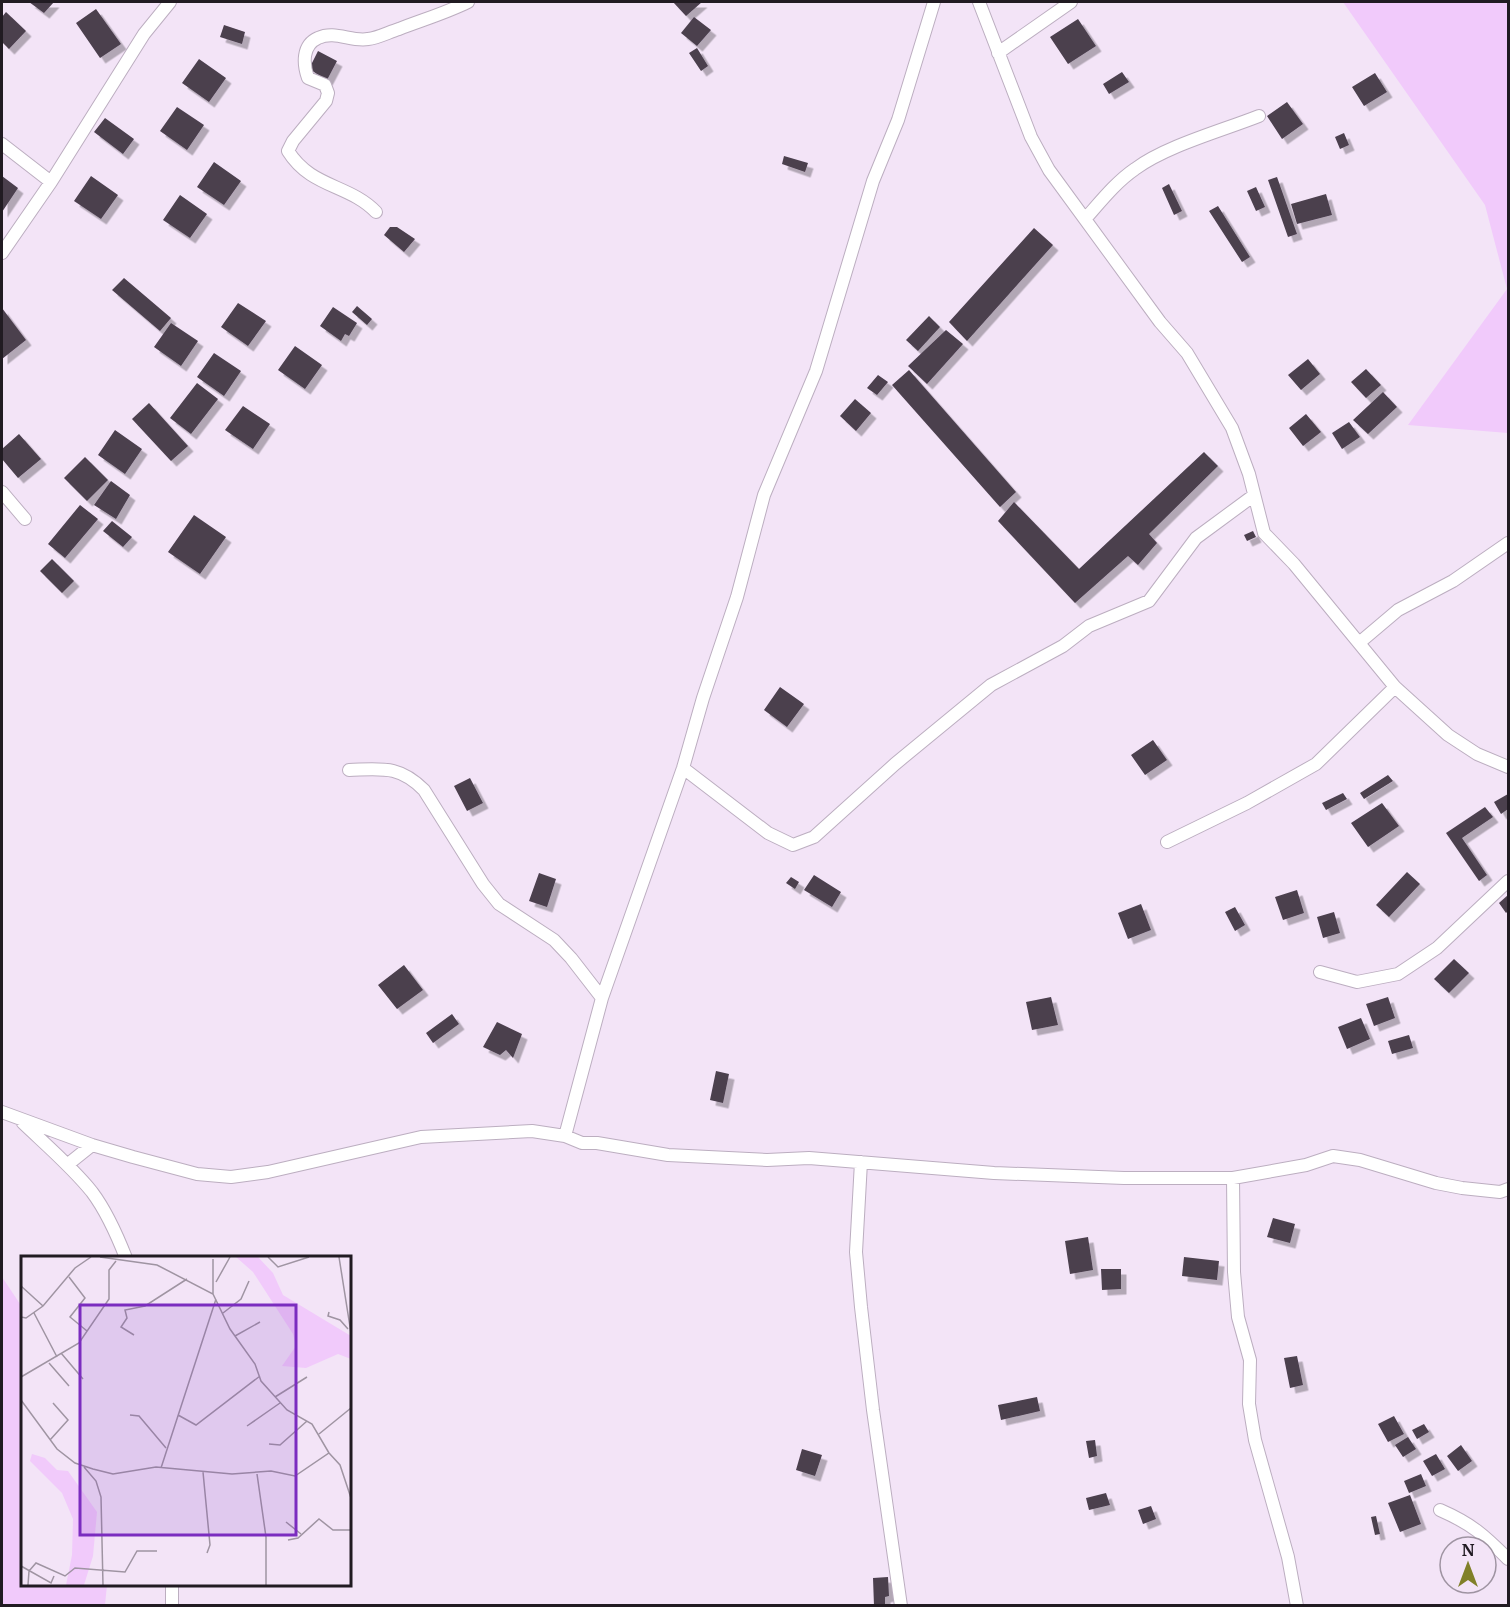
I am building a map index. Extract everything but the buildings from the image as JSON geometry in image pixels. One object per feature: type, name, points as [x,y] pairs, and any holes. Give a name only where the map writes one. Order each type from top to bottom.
[{"type":"street","points":[[2,253],[51,182],[144,34],[170,2]]},
{"type":"street","points":[[376,212],[365,200],[325,184],[296,163],[288,151],[293,141],[326,101],[328,93],[324,85],[308,78],[304,67],[305,52],[316,38],[331,34],[349,39],[368,39],[468,2]]},
{"type":"street","points":[[564,1136],[602,998],[683,768],[703,698],[737,597],[764,495],[816,372],[873,181],[898,120],[934,2]]},
{"type":"street","points":[[979,2],[1031,137],[1049,170],[1160,322],[1187,353],[1215,399],[1241,449],[1264,533],[1294,564],[1395,687],[1448,735],[1477,754],[1509,767]]},
{"type":"street","points":[[998,53],[1071,2]]},
{"type":"street","points":[[1086,218],[1106,195],[1135,169],[1162,153],[1259,116]]},
{"type":"street","points":[[2,144],[51,182]]},
{"type":"street","points":[[2,492],[25,519]]},
{"type":"street","points":[[683,768],[777,837],[793,845],[814,837],[895,764],[991,686],[1063,646],[1089,626],[1149,601],[1196,538],[1253,496]]},
{"type":"street","points":[[1359,643],[1398,610],[1453,581],[1509,543]]},
{"type":"street","points":[[1167,842],[1247,803],[1316,764],[1395,687]]},
{"type":"street","points":[[349,770],[398,771],[411,778],[424,790],[483,884],[499,904],[554,940],[602,998]]},
{"type":"street","points":[[1320,972],[1357,982],[1398,974],[1437,948],[1509,881]]},
{"type":"street","points":[[2,1112],[92,1145],[197,1174],[231,1177],[268,1172],[421,1137],[532,1131],[564,1136],[582,1143],[597,1143],[668,1155],[767,1160],[809,1158],[1061,1177],[1233,1178],[1306,1165],[1333,1156],[1360,1160],[1436,1183],[1462,1188],[1500,1192],[1509,1189]]},
{"type":"street","points":[[20,1120],[92,1192],[112,1224],[126,1256]]},
{"type":"street","points":[[67,1165],[92,1145]]},
{"type":"street","points":[[861,1162],[856,1252],[874,1422],[901,1605]]},
{"type":"street","points":[[1233,1178],[1237,1305],[1250,1360],[1249,1404],[1255,1440],[1288,1557],[1297,1605]]},
{"type":"street","points":[[1440,1510],[1481,1532],[1509,1559]]},
{"type":"street","points":[[172,1586],[172,1605]]},
{"type":"shaded area","points":[[1343,2],[1508,2],[1508,433],[1408,425],[1507,289],[1485,205]]},
{"type":"shaded area","points":[[2,1277],[21,1306],[21,1586],[107,1586],[105,1605],[2,1605]]}]
